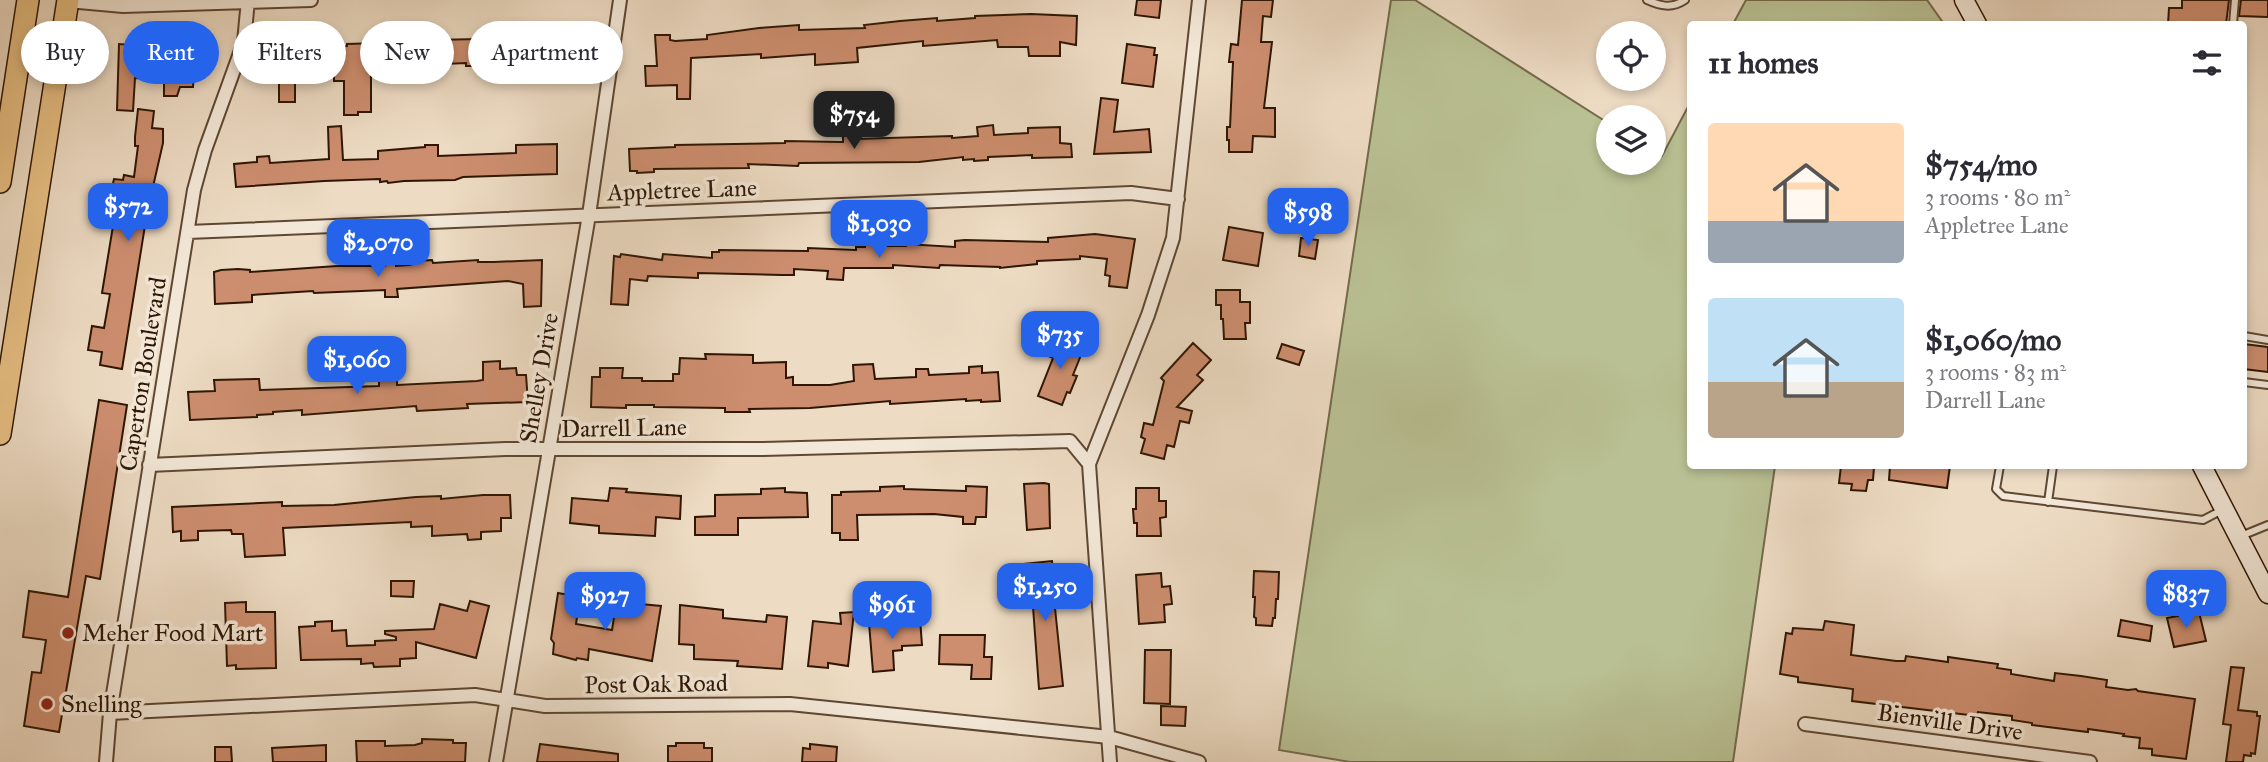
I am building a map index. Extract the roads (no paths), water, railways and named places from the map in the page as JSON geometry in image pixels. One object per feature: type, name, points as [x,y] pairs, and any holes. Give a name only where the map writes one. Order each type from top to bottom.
[{"type":"highway","points":[[0,183],[29,0]]},
{"type":"highway","points":[[0,434],[68,1]]},
{"type":"main road","points":[[1964,0],[1975,21]]},
{"type":"main road","points":[[2204,469],[2268,594]]},
{"type":"street","points":[[68,1],[123,6],[311,0]]},
{"type":"street","name":"Shelley Drive","points":[[496,762],[589,215],[620,0]]},
{"type":"street","points":[[1110,762],[1089,464],[1162,275],[1173,238],[1199,0]]},
{"type":"street","name":"Caperton Boulevard","points":[[106,762],[110,713],[194,190],[205,150],[244,42],[248,1]]},
{"type":"street","name":"Appletree Lane","points":[[188,232],[1131,193],[1178,199]]},
{"type":"street","name":"Darrell Lane","points":[[149,466],[491,450],[763,449],[1070,441],[1089,464]]},
{"type":"street","name":"Post Oak Road","points":[[110,713],[475,695],[545,706],[790,704],[1109,737],[1199,762]]},
{"type":"street","name":"Bienville Drive","points":[[1805,724],[2090,762]]},
{"type":"lane","points":[[1647,0],[1661,7],[1685,0]]},
{"type":"lane","points":[[2233,21],[2235,0]]},
{"type":"lane","points":[[2247,336],[2268,340]]},
{"type":"lane","points":[[2247,382],[2268,385]]},
{"type":"lane","points":[[1999,469],[1996,489],[2003,496],[2203,520],[2224,508]]},
{"type":"lane","points":[[2048,502],[2053,469]]},
{"type":"lane","points":[[2239,537],[2268,525]]},
{"type":"place","name":"Meher Food Mart","points":[[68,633]]},
{"type":"place","name":"Snelling","points":[[47,704]]}]
